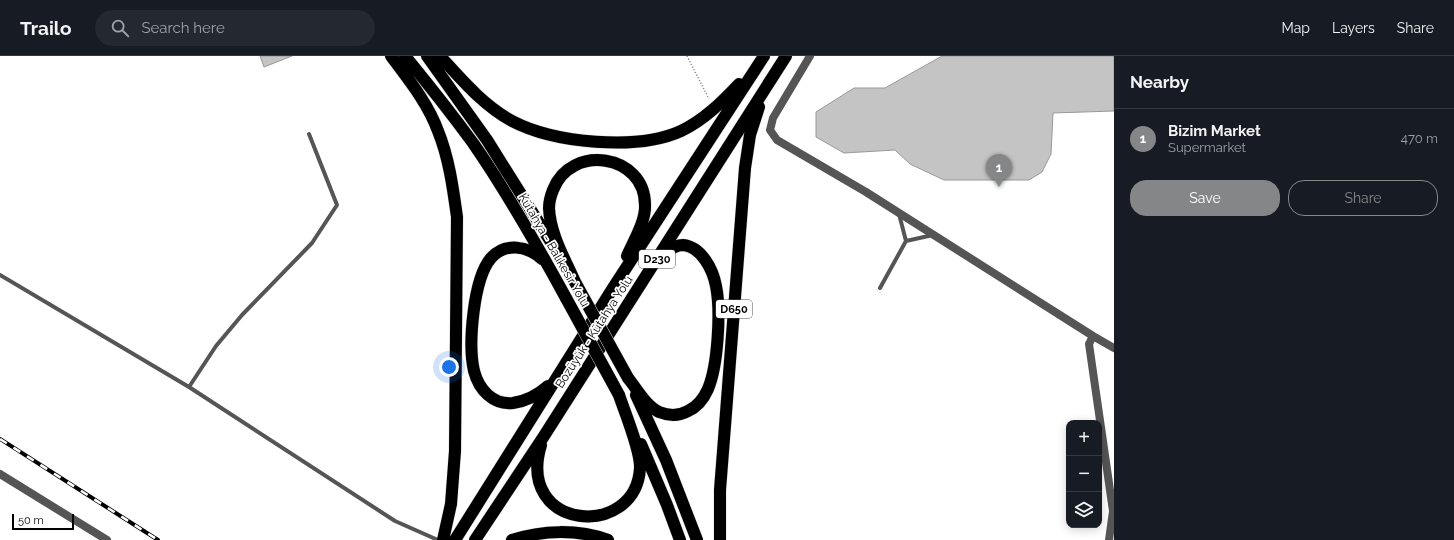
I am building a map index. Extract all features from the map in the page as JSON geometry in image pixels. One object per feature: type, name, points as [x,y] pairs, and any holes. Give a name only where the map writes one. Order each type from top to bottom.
[{"type":"highway","points":[[391,56],[427,107],[438,130],[453,186],[457,217],[455,451],[451,504],[443,540]]},
{"type":"highway","name":"Kütahya - Balıkesir Yolu","points":[[405,56],[473,144],[504,191],[566,298],[619,395],[649,463],[680,540]]},
{"type":"highway","name":"Kütahya - Balıkesir Yolu","points":[[427,56],[487,140],[575,282],[628,378],[666,460],[697,540]]},
{"type":"highway","name":"D230","points":[[440,56],[471,89],[495,110],[512,121],[539,132],[566,137],[631,143],[657,139],[681,131],[702,119],[712,111],[761,60]]},
{"type":"highway","name":"Bozüyük - Kütahya Yolu","points":[[475,540],[544,436],[786,56]]},
{"type":"highway","name":"Bozüyük - Kütahya Yolu","points":[[455,540],[613,288],[761,60]]},
{"type":"highway","name":"D650","points":[[720,540],[721,482],[745,168],[750,135],[756,113],[769,82]]},
{"type":"highway","points":[[575,282],[559,248],[553,227],[549,206],[551,195],[556,183],[566,171],[578,163],[595,160],[610,161],[624,167],[635,176],[643,191],[646,205],[644,216],[613,288]]},
{"type":"highway","points":[[628,378],[647,402],[658,411],[669,415],[682,414],[693,409],[702,399],[708,388],[713,373],[716,355],[718,303],[716,286],[711,271],[703,257],[692,248],[683,245],[671,248],[659,256]]},
{"type":"highway","points":[[546,263],[536,254],[517,247],[498,251],[490,258],[478,284],[474,311],[472,350],[474,371],[482,389],[493,400],[506,403],[521,402],[542,392],[556,378]]},
{"type":"highway","name":"D230","points":[[544,436],[538,457],[537,470],[543,493],[552,504],[562,512],[589,518],[616,510],[626,502],[634,491],[638,480],[640,467],[638,454],[619,395]]},
{"type":"highway","points":[[512,540],[534,534],[551,532],[585,534],[608,540]]},
{"type":"street","points":[[810,56],[773,118],[770,130],[777,140],[935,234],[1114,348]]},
{"type":"street","points":[[1093,336],[1089,344],[1112,511],[1109,540]]},
{"type":"street","points":[[0,474],[107,540]]},
{"type":"lane","points":[[189,387],[216,346],[242,315],[312,243],[337,205],[309,134]]},
{"type":"lane","points":[[880,288],[906,241],[899,212]]},
{"type":"lane","points":[[906,241],[935,234]]},
{"type":"lane","points":[[0,275],[189,387],[395,522],[438,540]]},
{"type":"path","points":[[687,56],[708,98],[712,111]]},
{"type":"building","points":[[260,56],[292,56],[264,67]]},
{"type":"building","points":[[942,56],[1114,56],[1114,111],[1053,113],[1051,154],[1042,172],[1029,180],[944,180],[910,164],[895,150],[844,153],[816,137],[816,112],[854,88],[885,88]]},
{"type":"railway","points":[[0,439],[158,540]]},
{"type":"place","name":"Bizim Market","points":[[999,187]]}]
